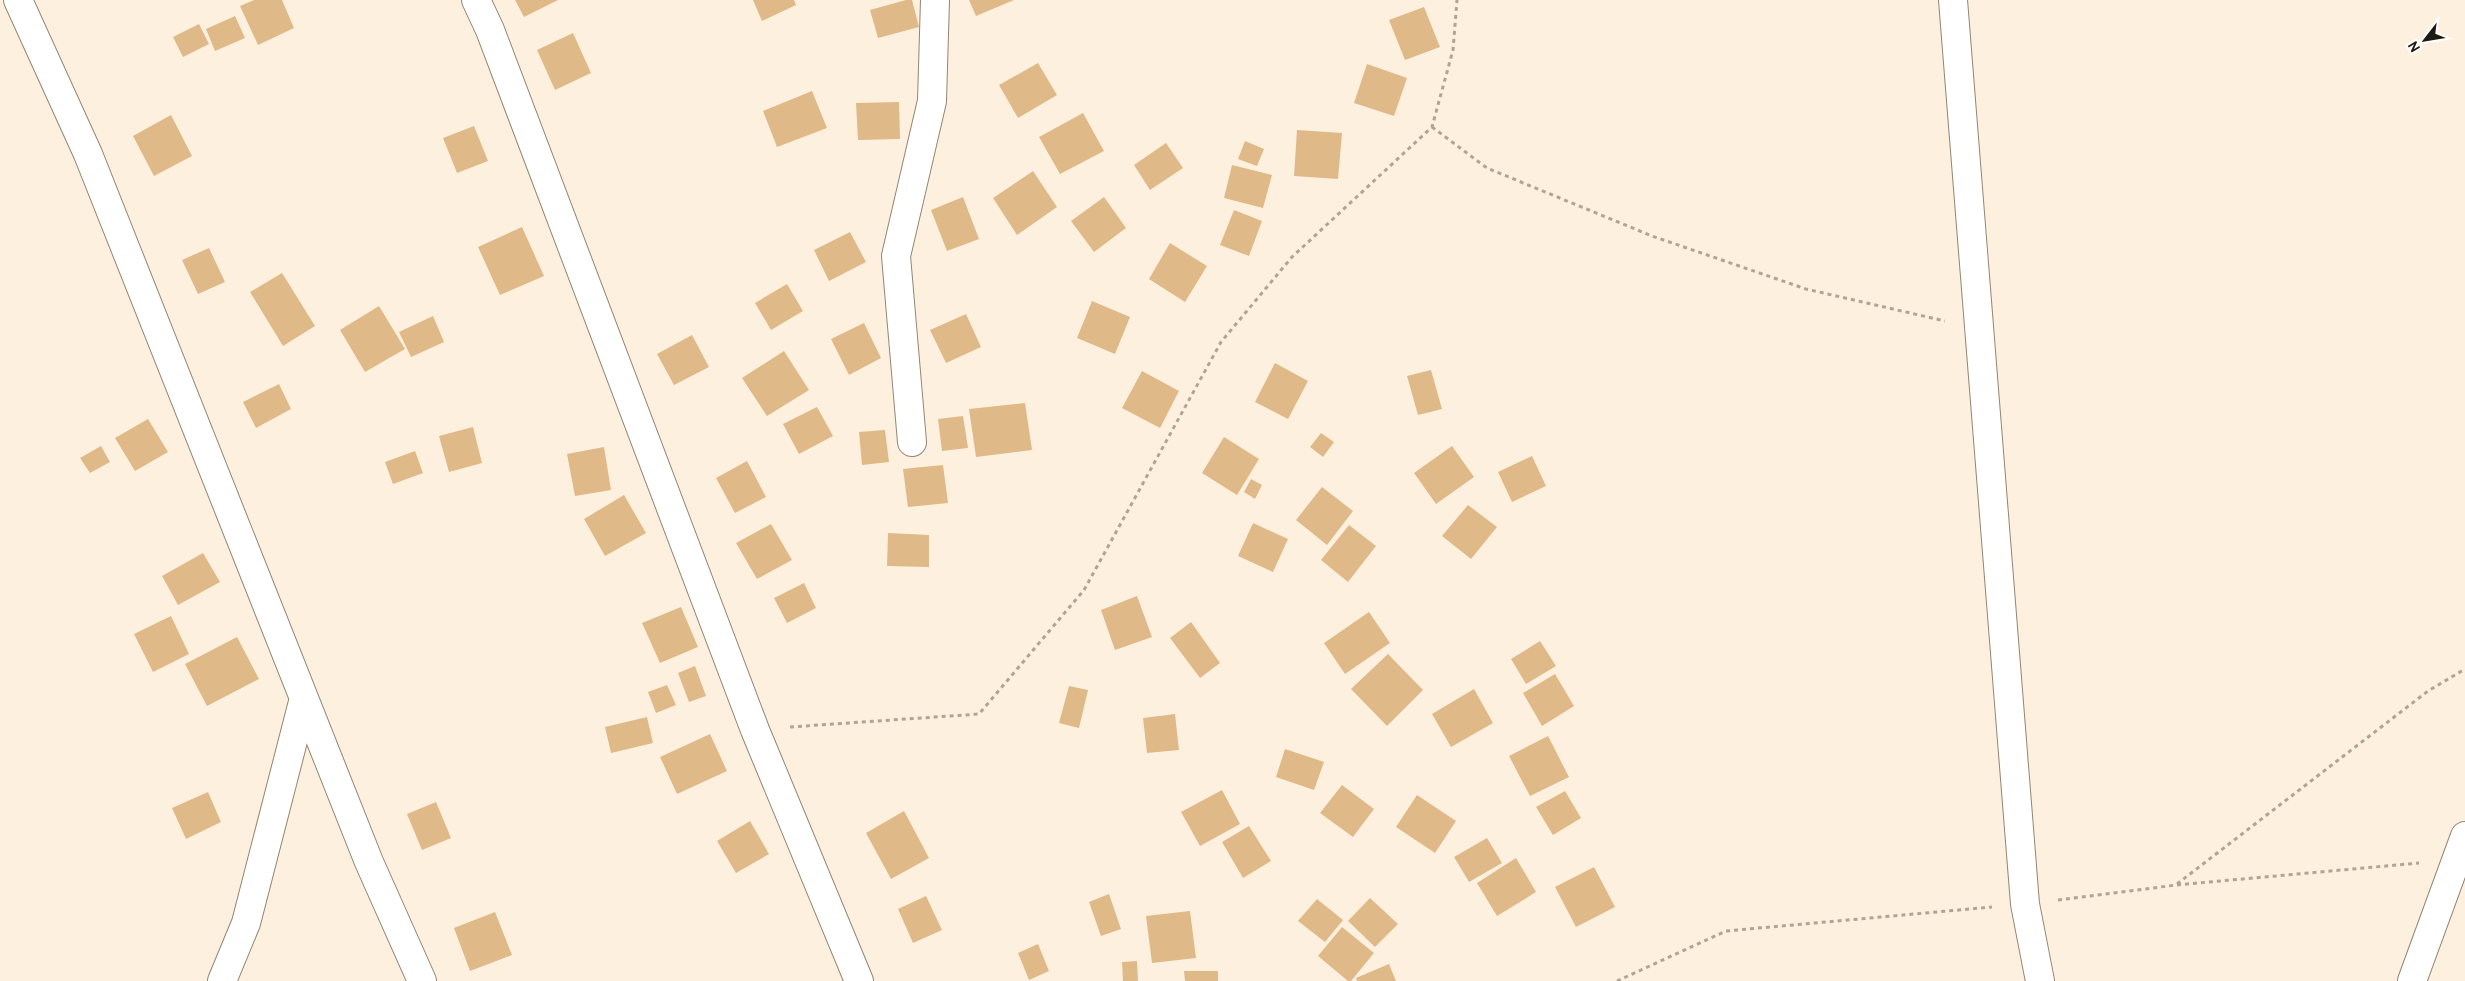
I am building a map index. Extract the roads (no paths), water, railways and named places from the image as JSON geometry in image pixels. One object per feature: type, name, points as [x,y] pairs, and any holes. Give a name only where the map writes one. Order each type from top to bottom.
[{"type":"street","points":[[18,0],[88,154],[369,862],[422,981]]},
{"type":"street","points":[[476,0],[493,39],[755,730],[859,981]]},
{"type":"street","points":[[912,442],[896,256],[932,101],[935,0]]},
{"type":"street","points":[[1954,0],[2033,977]]},
{"type":"street","points":[[222,981],[246,923],[304,698]]},
{"type":"street","points":[[2412,981],[2465,836]]}]
